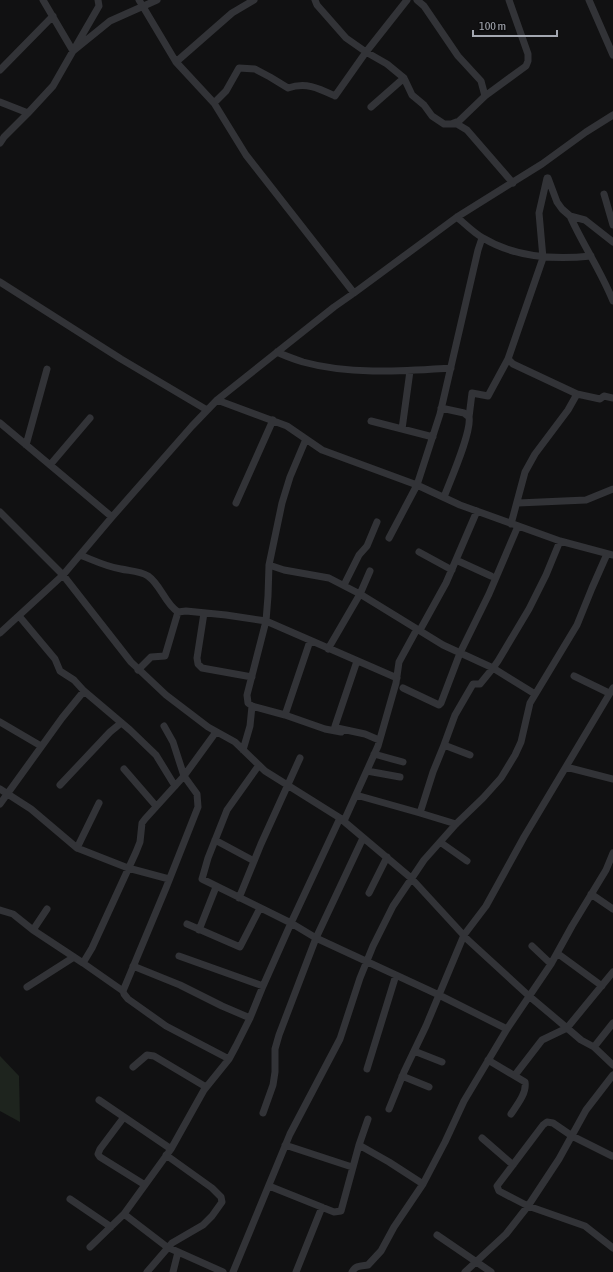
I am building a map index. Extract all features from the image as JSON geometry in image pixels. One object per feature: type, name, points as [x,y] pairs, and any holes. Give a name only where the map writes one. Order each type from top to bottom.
[{"type":"street","points":[[43,0],[73,51]]},
{"type":"street","points":[[0,143],[4,136],[53,86],[99,6],[98,0]]},
{"type":"street","points":[[73,51],[110,21],[141,3],[157,0]]},
{"type":"street","points":[[176,62],[232,13],[254,0]]},
{"type":"street","points":[[315,0],[346,38],[387,64],[404,78],[412,95],[424,105],[432,116],[444,124],[457,124],[466,130],[513,183]]},
{"type":"street","points":[[214,103],[226,91],[239,68],[255,69],[288,88],[297,85],[314,87],[335,96],[366,52],[407,0]]},
{"type":"street","points":[[417,0],[424,6],[458,56],[481,82],[485,96]]},
{"type":"street","points":[[451,124],[459,121],[485,96],[526,66],[528,62],[528,54],[509,0]]},
{"type":"street","points":[[589,0],[610,40],[613,55]]},
{"type":"street","points":[[141,3],[176,62],[214,103],[246,155],[354,293]]},
{"type":"street","points":[[0,70],[53,16]]},
{"type":"street","points":[[371,107],[404,78]]},
{"type":"street","points":[[0,102],[28,113]]},
{"type":"street","points":[[0,633],[63,575],[112,517],[217,400],[334,307],[457,217],[513,183],[586,132],[613,116]]},
{"type":"street","points":[[444,497],[467,435],[470,421],[469,417],[472,393],[488,396],[508,359],[543,258],[539,213],[547,178],[562,209],[570,216],[613,301]]},
{"type":"street","points":[[604,194],[613,226]]},
{"type":"street","points":[[570,216],[585,220],[613,242]]},
{"type":"street","points":[[457,217],[482,238],[502,248],[524,255],[543,258],[572,258],[591,256]]},
{"type":"street","points":[[389,538],[417,485],[433,437],[482,238]]},
{"type":"street","points":[[0,282],[121,359],[207,410]]},
{"type":"street","points":[[276,352],[302,362],[370,371],[410,371],[451,368]]},
{"type":"street","points":[[508,359],[513,364],[577,394],[600,399],[604,396],[613,398]]},
{"type":"street","points":[[26,445],[47,369]]},
{"type":"street","points":[[402,429],[410,371]]},
{"type":"street","points":[[511,524],[518,503],[525,472],[535,454],[568,410],[577,394]]},
{"type":"street","points":[[217,400],[287,426],[322,450],[417,485],[477,511],[560,541],[611,554],[592,588],[577,625],[530,704],[521,742],[501,778],[484,798],[456,824],[424,860],[393,906],[367,961],[340,1039],[285,1145],[233,1272]]},
{"type":"street","points":[[441,408],[464,413],[469,417]]},
{"type":"street","points":[[50,465],[90,418]]},
{"type":"street","points":[[236,503],[273,420]]},
{"type":"street","points":[[371,421],[433,437]]},
{"type":"street","points":[[0,423],[112,517]]},
{"type":"street","points":[[306,439],[290,477],[282,503],[269,565],[266,621],[247,695],[248,703],[252,706],[341,732]]},
{"type":"street","points":[[518,503],[586,500],[613,489]]},
{"type":"street","points":[[90,1247],[124,1214],[171,1149],[206,1087],[229,1059],[250,1018],[291,923],[367,771],[379,740],[397,678],[399,662],[431,612],[452,570],[477,511]]},
{"type":"street","points":[[0,512],[63,575],[138,670],[166,695],[216,732],[227,737],[258,765],[342,820],[387,857],[411,878],[464,935],[529,996],[613,1065]]},
{"type":"street","points":[[344,585],[359,555],[367,546],[377,522]]},
{"type":"street","points":[[403,688],[439,704],[441,703],[460,653],[492,588],[518,526]]},
{"type":"street","points":[[420,813],[433,772],[455,715],[473,684],[480,684],[498,661],[529,609],[546,575],[560,541]]},
{"type":"street","points":[[419,552],[452,570]]},
{"type":"street","points":[[80,555],[121,569],[132,570],[145,574],[167,598],[170,605],[178,612],[186,611],[226,615],[266,621],[397,678]]},
{"type":"street","points":[[456,560],[492,576]]},
{"type":"street","points":[[269,565],[284,570],[329,578],[344,585],[443,646],[493,668],[535,694]]},
{"type":"street","points":[[328,649],[360,594],[370,570]]},
{"type":"street","points":[[138,670],[151,657],[165,656],[178,612]]},
{"type":"street","points":[[204,613],[197,658],[198,664],[202,668],[252,677]]},
{"type":"street","points":[[19,616],[55,659],[60,671],[74,680],[84,691],[156,755],[175,786]]},
{"type":"street","points":[[285,715],[310,641]]},
{"type":"street","points":[[357,661],[335,726],[337,728],[365,734],[379,740]]},
{"type":"street","points":[[389,1109],[464,935],[486,906],[524,837],[611,691],[574,676]]},
{"type":"street","points":[[0,804],[3,791],[41,746],[84,691]]},
{"type":"street","points":[[243,750],[250,726],[252,706]]},
{"type":"street","points":[[0,722],[41,746]]},
{"type":"street","points":[[60,785],[110,732],[121,723]]},
{"type":"street","points":[[123,991],[198,807],[197,794],[184,776],[173,742],[164,726]]},
{"type":"street","points":[[84,963],[140,842],[142,823],[184,776],[216,732]]},
{"type":"street","points":[[444,745],[470,755]]},
{"type":"street","points":[[374,754],[404,762]]},
{"type":"street","points":[[239,898],[300,758]]},
{"type":"street","points":[[258,765],[227,810],[208,858],[202,879],[291,923],[316,938],[439,995],[507,1029]]},
{"type":"street","points":[[566,766],[613,779]]},
{"type":"street","points":[[124,770],[156,806]]},
{"type":"street","points":[[367,771],[400,777]]},
{"type":"street","points":[[3,791],[31,809],[76,848],[128,868],[169,879]]},
{"type":"street","points":[[356,795],[456,824]]},
{"type":"street","points":[[76,848],[99,803]]},
{"type":"street","points":[[263,1113],[273,1085],[275,1072],[275,1049],[279,1034],[316,938],[363,838]]},
{"type":"street","points":[[216,840],[254,861]]},
{"type":"street","points":[[440,842],[467,861]]},
{"type":"street","points":[[352,1272],[355,1267],[368,1265],[381,1251],[394,1227],[423,1184],[464,1101],[507,1029],[551,964],[606,870],[613,853]]},
{"type":"street","points":[[369,893],[387,857]]},
{"type":"street","points":[[606,870],[613,873]]},
{"type":"street","points":[[199,930],[216,887]]},
{"type":"street","points":[[591,894],[613,909]]},
{"type":"street","points":[[187,924],[240,947],[260,908]]},
{"type":"street","points":[[33,930],[47,909]]},
{"type":"street","points":[[0,910],[13,914],[33,930],[84,963],[123,991],[128,999],[166,1026],[229,1059]]},
{"type":"street","points":[[532,946],[551,964]]},
{"type":"street","points":[[557,953],[602,986]]},
{"type":"street","points":[[179,956],[263,986]]},
{"type":"street","points":[[27,987],[74,957]]},
{"type":"street","points":[[133,966],[180,985],[250,1018]]},
{"type":"street","points":[[515,1075],[542,1040],[567,1028],[613,972]]},
{"type":"street","points":[[367,1069],[396,975]]},
{"type":"street","points":[[594,1048],[613,1023]]},
{"type":"street","points":[[414,1051],[442,1062]]},
{"type":"street","points":[[132,1067],[147,1055],[154,1056],[206,1087]]},
{"type":"street","points":[[488,1060],[525,1082],[525,1091],[511,1114]]},
{"type":"street","points":[[465,1272],[506,1234],[528,1206],[572,1136],[586,1110],[613,1075]]},
{"type":"street","points":[[402,1076],[429,1087]]},
{"type":"street","points":[[99,1100],[171,1149]]},
{"type":"street","points":[[124,1117],[100,1149],[98,1154],[100,1157],[144,1185]]},
{"type":"street","points":[[269,1186],[334,1212],[341,1211],[352,1168],[368,1119]]},
{"type":"street","points":[[612,1156],[572,1136],[553,1123],[547,1122],[543,1125],[497,1186],[497,1189],[528,1206],[585,1226],[613,1248]]},
{"type":"street","points":[[482,1138],[513,1165]]},
{"type":"street","points":[[285,1145],[352,1168]]},
{"type":"street","points":[[359,1145],[383,1158],[423,1184]]},
{"type":"street","points":[[147,1272],[167,1247],[212,1216],[222,1202],[221,1197],[212,1188],[166,1155]]},
{"type":"street","points":[[70,1199],[110,1227]]},
{"type":"street","points":[[296,1272],[322,1207]]},
{"type":"street","points":[[124,1214],[167,1247],[223,1272]]},
{"type":"street","points":[[437,1236],[477,1261],[491,1272]]},
{"type":"street","points":[[173,1272],[178,1252]]},
{"type":"shaded area","points":[[0,1056],[19,1076],[20,1122],[0,1111]]}]
